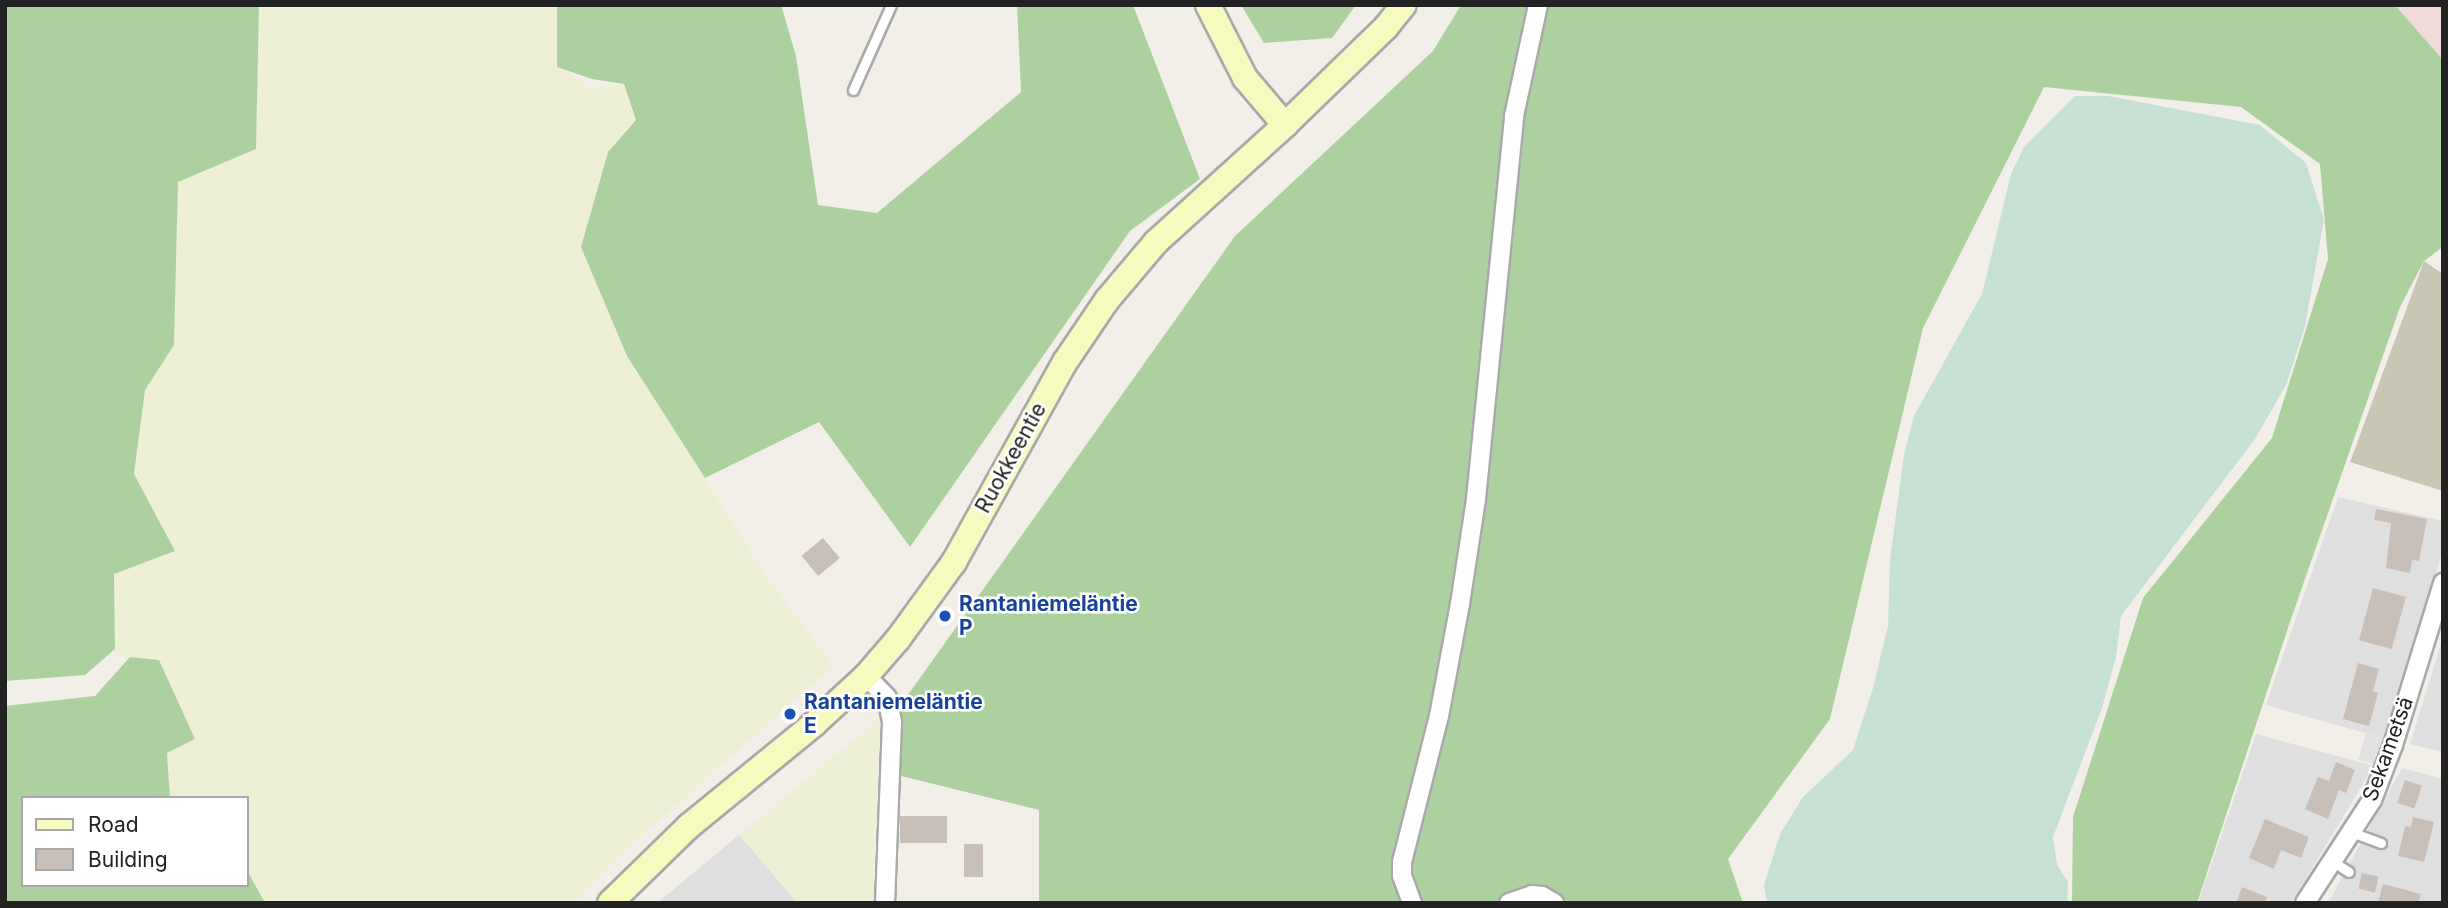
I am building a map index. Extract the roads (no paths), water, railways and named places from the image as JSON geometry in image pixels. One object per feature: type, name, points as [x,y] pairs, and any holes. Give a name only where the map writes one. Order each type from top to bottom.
[{"type":"street","points":[[1208,5],[1245,78],[1285,125]]},
{"type":"street","name":"Ruokkeentie","points":[[610,903],[689,826],[814,724],[866,676],[905,631],[954,562],[1065,362],[1107,300],[1156,243],[1285,125],[1386,27],[1404,5]]},
{"type":"street","points":[[1412,903],[1404,883],[1402,862],[1439,716],[1460,604],[1476,499],[1514,116],[1538,5]]},
{"type":"street","name":"Sekametsä","points":[[2305,903],[2372,800],[2393,746],[2443,583]]},
{"type":"street","points":[[866,676],[887,698],[892,722],[885,903]]},
{"type":"street","points":[[1509,903],[1532,895],[1542,895],[1554,903]]},
{"type":"lane","points":[[853,90],[891,5]]},
{"type":"lane","points":[[2351,832],[2381,843]]},
{"type":"lane","points":[[2332,861],[2349,872]]},
{"type":"place","name":"Rantaniemeläntie P","points":[[945,616]]},
{"type":"place","name":"Rantaniemeläntie E","points":[[790,714]]}]
